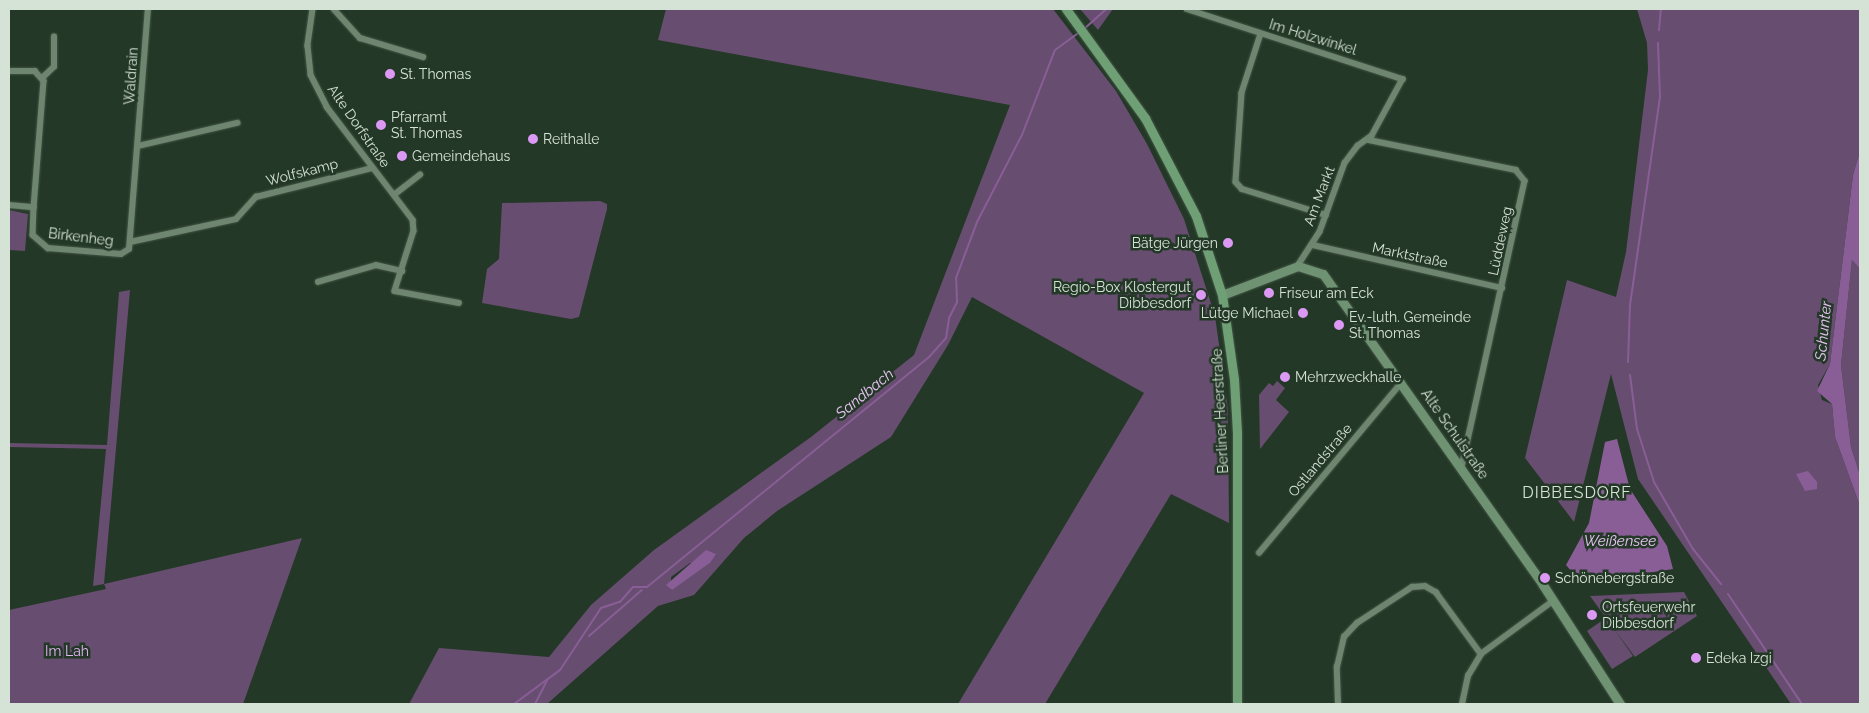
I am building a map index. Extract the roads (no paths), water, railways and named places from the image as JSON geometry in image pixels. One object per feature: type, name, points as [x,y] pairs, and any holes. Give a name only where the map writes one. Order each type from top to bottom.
[{"type":"main road","name":"Berliner Heerstraße","points":[[1066,9],[1091,38],[1145,118],[1178,179],[1208,247],[1222,296],[1234,379],[1237,432],[1237,704]]},
{"type":"street","name":"Waldrain","points":[[129,246],[148,9]]},
{"type":"street","name":"Alte Dorfstraße","points":[[313,9],[308,46],[311,75],[327,107],[394,195],[414,226],[395,291],[459,303]]},
{"type":"street","points":[[334,9],[360,38],[423,57]]},
{"type":"street","name":"Im Holzwinkel","points":[[1187,9],[1403,79],[1369,140]]},
{"type":"street","points":[[1261,34],[1242,92],[1236,182],[1242,189],[1326,215]]},
{"type":"street","points":[[9,71],[35,71],[42,78],[54,67],[54,37]]},
{"type":"street","name":"Birkenheg","points":[[42,78],[42,139],[34,206],[33,235],[41,245],[121,254],[129,246]]},
{"type":"street","points":[[138,146],[237,123]]},
{"type":"street","name":"Am Markt","points":[[1298,266],[1314,245],[1345,163],[1358,146],[1369,140]]},
{"type":"street","name":"Lüddeweg","points":[[1369,140],[1520,172],[1524,188],[1462,468]]},
{"type":"street","name":"Wolfskamp","points":[[129,246],[236,219],[256,197],[372,168]]},
{"type":"street","points":[[394,195],[420,175]]},
{"type":"street","points":[[9,205],[34,206]]},
{"type":"street","name":"Marktstraße","points":[[1314,245],[1502,288]]},
{"type":"street","points":[[318,282],[376,265],[402,271]]},
{"type":"street","points":[[1222,296],[1298,266]]},
{"type":"street","name":"Alte Schulstraße","points":[[1298,266],[1313,268],[1326,277],[1554,601],[1620,704]]},
{"type":"street","name":"Ostlandstraße","points":[[1259,553],[1401,383]]},
{"type":"street","points":[[1338,704],[1338,658],[1344,637],[1357,623],[1412,587],[1424,586],[1436,592],[1481,654]]},
{"type":"street","points":[[1462,704],[1468,676],[1481,654],[1554,601]]},
{"type":"water","points":[[1860,151],[1860,269],[1852,260],[1841,365],[1851,447],[1860,475],[1860,506],[1835,437],[1832,404],[1817,391],[1830,364],[1853,175]]},
{"type":"water","name":"Weißensee","points":[[1617,439],[1630,489],[1667,546],[1673,569],[1597,581],[1577,578],[1566,565],[1589,523],[1605,442]]},
{"type":"water","points":[[1808,471],[1817,482],[1817,489],[1805,491],[1796,474]]},
{"type":"water","points":[[706,550],[716,554],[710,563],[672,590],[666,585]]},
{"type":"waterway","name":"Sandbach","points":[[1084,29],[1106,9]]},
{"type":"waterway","points":[[1659,30],[1661,9]]},
{"type":"waterway","name":"Sandbach","points":[[514,704],[560,670],[601,608],[620,602],[633,587],[647,587],[929,357],[946,338],[949,318],[957,302],[956,278],[977,222],[1022,135],[1055,50],[1080,32]]},
{"type":"waterway","points":[[1628,362],[1630,305],[1660,98],[1658,43]]},
{"type":"waterway","points":[[1630,375],[1637,429],[1654,482],[1693,549],[1721,584]]},
{"type":"waterway","points":[[589,636],[642,590]]},
{"type":"waterway","points":[[1728,594],[1802,704]]},
{"type":"waterway","points":[[535,704],[547,680]]},
{"type":"place","name":"St. Thomas","points":[[390,74]]},
{"type":"place","name":"Pfarramt St. Thomas","points":[[381,125]]},
{"type":"place","name":"Reithalle","points":[[533,139]]},
{"type":"place","name":"Gemeindehaus","points":[[402,156]]},
{"type":"place","name":"Bätge Jürgen","points":[[1228,243]]},
{"type":"place","name":"Friseur am Eck","points":[[1269,293]]},
{"type":"place","name":"Regio-Box Klostergut Dibbesdorf","points":[[1201,295]]},
{"type":"place","name":"Lütge Michael","points":[[1303,313]]},
{"type":"place","name":"Ev.-luth. Gemeinde St. Thomas","points":[[1339,325]]},
{"type":"place","name":"Mehrzweckhalle","points":[[1285,377]]},
{"type":"place","name":"Schönebergstraße","points":[[1545,578]]},
{"type":"place","name":"Ortsfeuerwehr Dibbesdorf","points":[[1592,615]]},
{"type":"place","name":"Edeka Izgi","points":[[1696,658]]},
{"type":"district","name":"DIBBESDORF","points":[[1577,493]]},
{"type":"water label","name":"Schunter","points":[[1824,331]]},
{"type":"park label","name":"Im Lah","points":[[67,651]]}]
